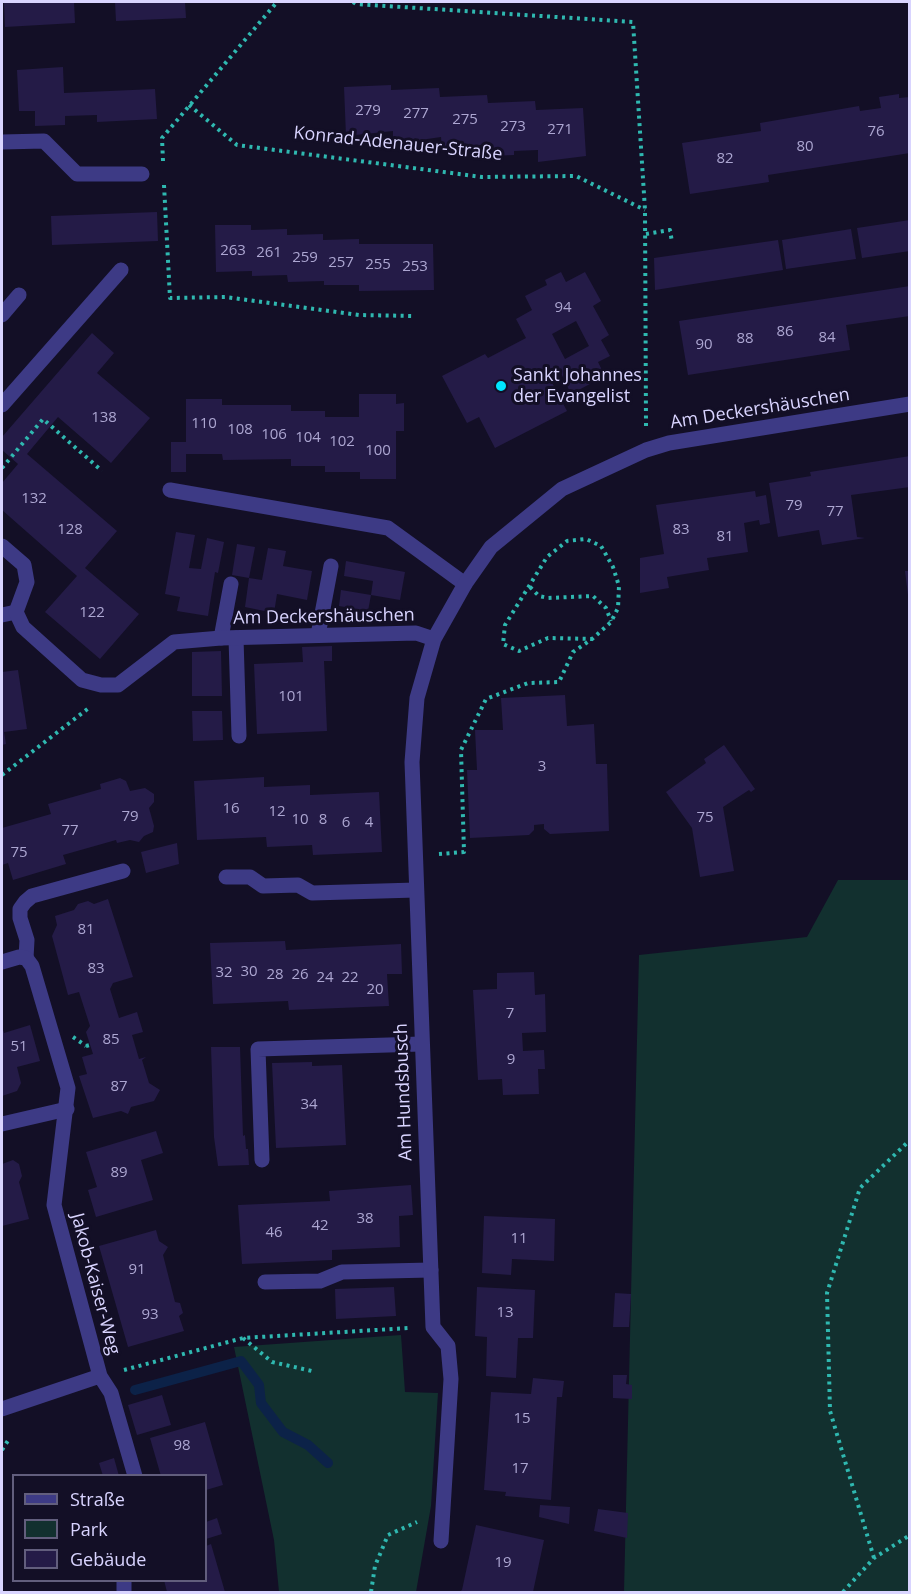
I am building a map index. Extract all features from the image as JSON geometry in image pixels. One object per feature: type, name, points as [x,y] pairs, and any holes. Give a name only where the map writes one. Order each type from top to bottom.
[{"type":"street","points":[[2,142],[44,141],[77,174],[141,174]]},
{"type":"street","points":[[2,405],[121,270]]},
{"type":"street","points":[[2,315],[19,295]]},
{"type":"street","name":"Am Deckershäuschen","points":[[101,685],[118,685],[174,642],[228,638],[416,633],[434,639],[465,584],[491,547],[562,489],[646,450],[669,443],[909,404]]},
{"type":"street","points":[[170,490],[388,528],[465,584]]},
{"type":"street","points":[[2,546],[24,565],[27,582],[9,613],[82,680],[101,685]]},
{"type":"street","points":[[318,635],[331,566]]},
{"type":"street","points":[[231,584],[228,638],[239,736]]},
{"type":"street","name":"Am Hundsbusch","points":[[433,1327],[412,762],[417,698],[434,639]]},
{"type":"street","name":"Jakob-Kaiser-Weg","points":[[123,871],[32,896],[20,909],[20,918],[27,940],[26,958],[32,966],[68,1088],[54,1206],[100,1376],[111,1393],[134,1474]]},
{"type":"street","points":[[226,877],[250,877],[263,886],[298,885],[312,893],[416,890]]},
{"type":"street","points":[[2,962],[19,957],[26,958]]},
{"type":"street","points":[[262,1160],[258,1049],[421,1044]]},
{"type":"street","points":[[2,1124],[67,1109]]},
{"type":"street","points":[[265,1282],[321,1281],[342,1272],[431,1270]]},
{"type":"street","points":[[433,1327],[448,1346],[451,1379],[441,1541]]},
{"type":"street","name":"Jakob-Kaiser-Weg","points":[[2,1409],[100,1376]]},
{"type":"path","points":[[277,2],[162,138],[170,298],[225,297],[358,315],[414,316]]},
{"type":"path","points":[[353,2],[633,22],[646,234],[646,450]]},
{"type":"path","name":"Konrad-Adenauer-Straße","points":[[189,105],[237,145],[482,177],[576,176],[645,210]]},
{"type":"path","points":[[646,234],[670,230],[672,242]]},
{"type":"path","points":[[2,468],[43,419],[102,471]]},
{"type":"path","points":[[415,857],[464,852],[460,750],[486,699],[528,682],[559,682],[573,652],[592,639],[611,622],[618,608],[619,586],[613,567],[601,546],[586,539],[567,541],[547,557],[505,625],[503,644],[519,651],[548,639],[592,639]]},
{"type":"path","points":[[530,587],[539,596],[548,598],[593,596],[606,608],[611,622]]},
{"type":"path","points":[[2,775],[90,706],[101,685]]},
{"type":"path","points":[[73,1037],[86,1046],[90,1046]]},
{"type":"path","points":[[874,1558],[830,1411],[827,1293],[860,1188],[909,1140]]},
{"type":"path","name":"Jakob-Kaiser-Weg","points":[[100,1376],[243,1338],[433,1327]]},
{"type":"path","points":[[243,1338],[272,1362],[312,1371]]},
{"type":"path","points":[[2,1450],[9,1439]]},
{"type":"path","points":[[371,1593],[375,1566],[388,1534],[443,1510]]},
{"type":"path","points":[[843,1593],[874,1558],[909,1535]]},
{"type":"green space","points":[[838,880],[909,880],[909,1592],[624,1592],[639,955],[807,937]]},
{"type":"green space","points":[[401,1335],[405,1392],[438,1393],[431,1506],[416,1592],[279,1592],[274,1540],[234,1347]]},
{"type":"building","points":[[4,2],[74,2],[75,23],[5,27]]},
{"type":"building","points":[[115,2],[185,2],[186,18],[116,21]]},
{"type":"building","points":[[63,67],[64,93],[155,89],[157,119],[97,122],[97,115],[65,116],[65,125],[35,126],[35,111],[19,111],[17,70]]},
{"type":"building","points":[[391,85],[391,90],[439,88],[440,97],[487,95],[488,103],[535,101],[536,110],[583,108],[586,156],[538,162],[538,150],[514,151],[514,155],[490,156],[490,144],[442,149],[441,137],[393,144],[393,131],[346,136],[344,87]]},
{"type":"building","points":[[899,94],[899,98],[910,97],[910,153],[768,175],[769,182],[690,194],[682,143],[761,131],[760,123],[859,106],[860,111],[881,108],[879,97]]},
{"type":"building","points":[[157,212],[158,241],[52,245],[51,216]]},
{"type":"building","points":[[910,220],[910,251],[862,258],[857,228]]},
{"type":"building","points":[[215,225],[251,225],[251,230],[287,229],[287,235],[323,234],[323,240],[359,239],[359,244],[433,244],[434,290],[359,291],[359,285],[324,285],[324,281],[288,282],[287,275],[252,276],[252,271],[216,272]]},
{"type":"building","points":[[851,229],[856,259],[786,269],[782,240]]},
{"type":"building","points":[[778,240],[783,270],[655,290],[654,258]]},
{"type":"building","name":"Sankt Johannes der Evangelist","points":[[561,272],[566,282],[585,272],[601,301],[593,306],[609,335],[601,340],[610,356],[598,362],[605,376],[571,394],[561,373],[550,379],[567,411],[495,448],[479,417],[467,423],[442,376],[485,354],[488,358],[526,338],[516,319],[532,310],[525,296],[547,285],[545,280]],"holes":[[[576,321],[589,346],[565,359],[552,334]]]},
{"type":"building","points":[[910,286],[910,316],[846,325],[850,350],[688,375],[679,321]]},
{"type":"building","points":[[92,333],[114,353],[97,373],[150,418],[111,463],[58,417],[27,454],[117,531],[85,568],[139,614],[100,659],[45,612],[77,576],[2,510],[2,483],[18,464],[2,450],[2,437]]},
{"type":"building","points":[[359,394],[396,394],[396,404],[404,403],[404,431],[396,431],[396,479],[360,479],[360,472],[325,472],[325,466],[291,466],[291,459],[223,460],[222,454],[186,454],[186,472],[171,472],[171,442],[186,442],[186,399],[222,399],[222,405],[291,405],[291,411],[325,411],[325,417],[359,417]]},
{"type":"building","points":[[910,456],[910,487],[851,495],[857,537],[865,538],[822,545],[819,530],[778,537],[769,483],[811,476],[810,472]]},
{"type":"building","points":[[755,491],[756,497],[766,495],[770,523],[760,525],[759,520],[744,523],[748,552],[707,558],[709,570],[667,577],[669,588],[640,593],[640,558],[664,554],[656,505]]},
{"type":"building","points":[[176,532],[195,535],[189,568],[201,569],[207,538],[224,542],[218,573],[215,572],[208,616],[177,611],[180,597],[165,594]]},
{"type":"building","points":[[237,544],[255,547],[249,578],[232,575]]},
{"type":"building","points":[[268,548],[286,551],[283,566],[312,571],[307,600],[277,594],[274,613],[245,607],[249,578],[262,580]]},
{"type":"building","points":[[346,561],[405,572],[400,600],[371,595],[373,581],[344,576]]},
{"type":"building","points":[[905,571],[910,571],[910,595],[908,595]]},
{"type":"building","points":[[341,590],[371,595],[368,611],[339,606]]},
{"type":"building","points":[[332,646],[332,661],[324,661],[327,731],[257,734],[254,664],[303,662],[302,647]]},
{"type":"building","points":[[221,651],[222,696],[192,696],[192,652]]},
{"type":"building","points":[[18,670],[27,729],[4,732],[6,744],[2,745],[2,672]]},
{"type":"building","points":[[565,695],[567,726],[594,724],[596,764],[607,764],[609,831],[550,834],[544,829],[544,824],[534,825],[534,830],[529,835],[470,838],[467,770],[477,770],[475,730],[503,730],[501,698]]},
{"type":"building","points":[[192,711],[222,711],[223,740],[193,741]]},
{"type":"building","points":[[724,745],[755,789],[751,792],[749,790],[723,807],[734,871],[700,877],[692,828],[666,792],[706,763],[704,759]]},
{"type":"building","points":[[264,777],[264,787],[310,785],[310,795],[379,792],[382,852],[313,855],[312,845],[267,847],[266,837],[197,840],[194,781]]},
{"type":"building","points":[[120,778],[126,781],[130,791],[145,788],[154,794],[154,802],[149,808],[154,826],[153,832],[144,836],[139,842],[130,840],[117,843],[116,840],[63,855],[66,864],[13,880],[8,863],[2,865],[2,828],[51,814],[48,804],[101,789],[100,784]]},
{"type":"building","points":[[177,843],[179,864],[146,873],[141,852]]},
{"type":"building","points":[[108,899],[133,977],[113,983],[110,989],[119,1018],[137,1012],[143,1032],[132,1035],[139,1059],[146,1057],[142,1060],[149,1083],[160,1090],[154,1101],[131,1107],[128,1114],[121,1111],[93,1118],[79,1076],[87,1074],[82,1057],[93,1054],[86,1032],[90,1026],[79,992],[68,995],[52,936],[57,925],[55,916],[74,910],[78,904],[88,901],[94,904]]},
{"type":"building","points":[[285,941],[286,950],[401,944],[402,974],[387,974],[389,1006],[289,1010],[288,1001],[213,1004],[210,943]]},
{"type":"building","points":[[534,972],[535,995],[545,994],[546,1032],[522,1033],[523,1051],[544,1050],[545,1069],[538,1069],[539,1094],[503,1095],[502,1079],[478,1080],[473,990],[497,989],[497,973]]},
{"type":"building","points":[[30,1025],[40,1061],[17,1067],[21,1083],[17,1091],[2,1096],[2,1027],[4,1033]]},
{"type":"building","points":[[211,1047],[240,1047],[243,1136],[245,1135],[246,1149],[248,1149],[249,1165],[218,1166],[214,1137]]},
{"type":"building","points":[[312,1062],[312,1066],[342,1065],[346,1145],[276,1148],[272,1063]]},
{"type":"building","points":[[156,1131],[163,1153],[141,1160],[153,1200],[96,1217],[88,1190],[97,1187],[86,1152]]},
{"type":"building","points":[[13,1160],[19,1164],[22,1176],[19,1182],[29,1219],[2,1226],[2,1164]]},
{"type":"building","points":[[411,1185],[413,1215],[399,1216],[400,1247],[332,1250],[332,1260],[242,1264],[238,1205],[330,1201],[329,1191]]},
{"type":"building","points":[[484,1216],[555,1219],[554,1261],[512,1259],[511,1275],[482,1273]]},
{"type":"building","points":[[156,1230],[159,1241],[168,1247],[163,1255],[175,1302],[180,1303],[183,1313],[179,1316],[184,1331],[128,1347],[99,1246]]},
{"type":"building","points":[[394,1287],[396,1316],[336,1319],[335,1289]]},
{"type":"building","points":[[477,1287],[535,1290],[533,1338],[518,1338],[516,1378],[486,1376],[487,1337],[475,1336]]},
{"type":"building","points":[[615,1293],[631,1294],[629,1327],[613,1327]]},
{"type":"building","points":[[613,1375],[627,1375],[626,1384],[632,1385],[632,1399],[613,1398]]},
{"type":"building","points":[[533,1378],[564,1381],[562,1397],[557,1397],[551,1500],[505,1496],[506,1492],[484,1490],[491,1392],[531,1394]]},
{"type":"building","points":[[162,1395],[171,1425],[137,1435],[128,1405]]},
{"type":"building","points":[[205,1422],[223,1485],[207,1490],[207,1474],[160,1474],[150,1438]]},
{"type":"building","points":[[114,1458],[118,1474],[102,1474],[99,1463]]},
{"type":"building","points":[[540,1505],[570,1507],[569,1524],[539,1517]]},
{"type":"building","points":[[598,1509],[628,1513],[627,1538],[594,1531]]},
{"type":"building","points":[[217,1518],[222,1534],[207,1539],[207,1522]]},
{"type":"building","points":[[476,1525],[544,1540],[533,1592],[459,1592],[462,1590]]},
{"type":"building","points":[[211,1544],[225,1592],[167,1592],[164,1582],[207,1582],[207,1546]]},
{"type":"waterway","points":[[135,1390],[241,1361],[259,1385],[261,1403],[283,1432],[308,1445],[328,1463]]},
{"type":"place","name":"Sankt Johannes der Evangelist","points":[[501,386]]}]
